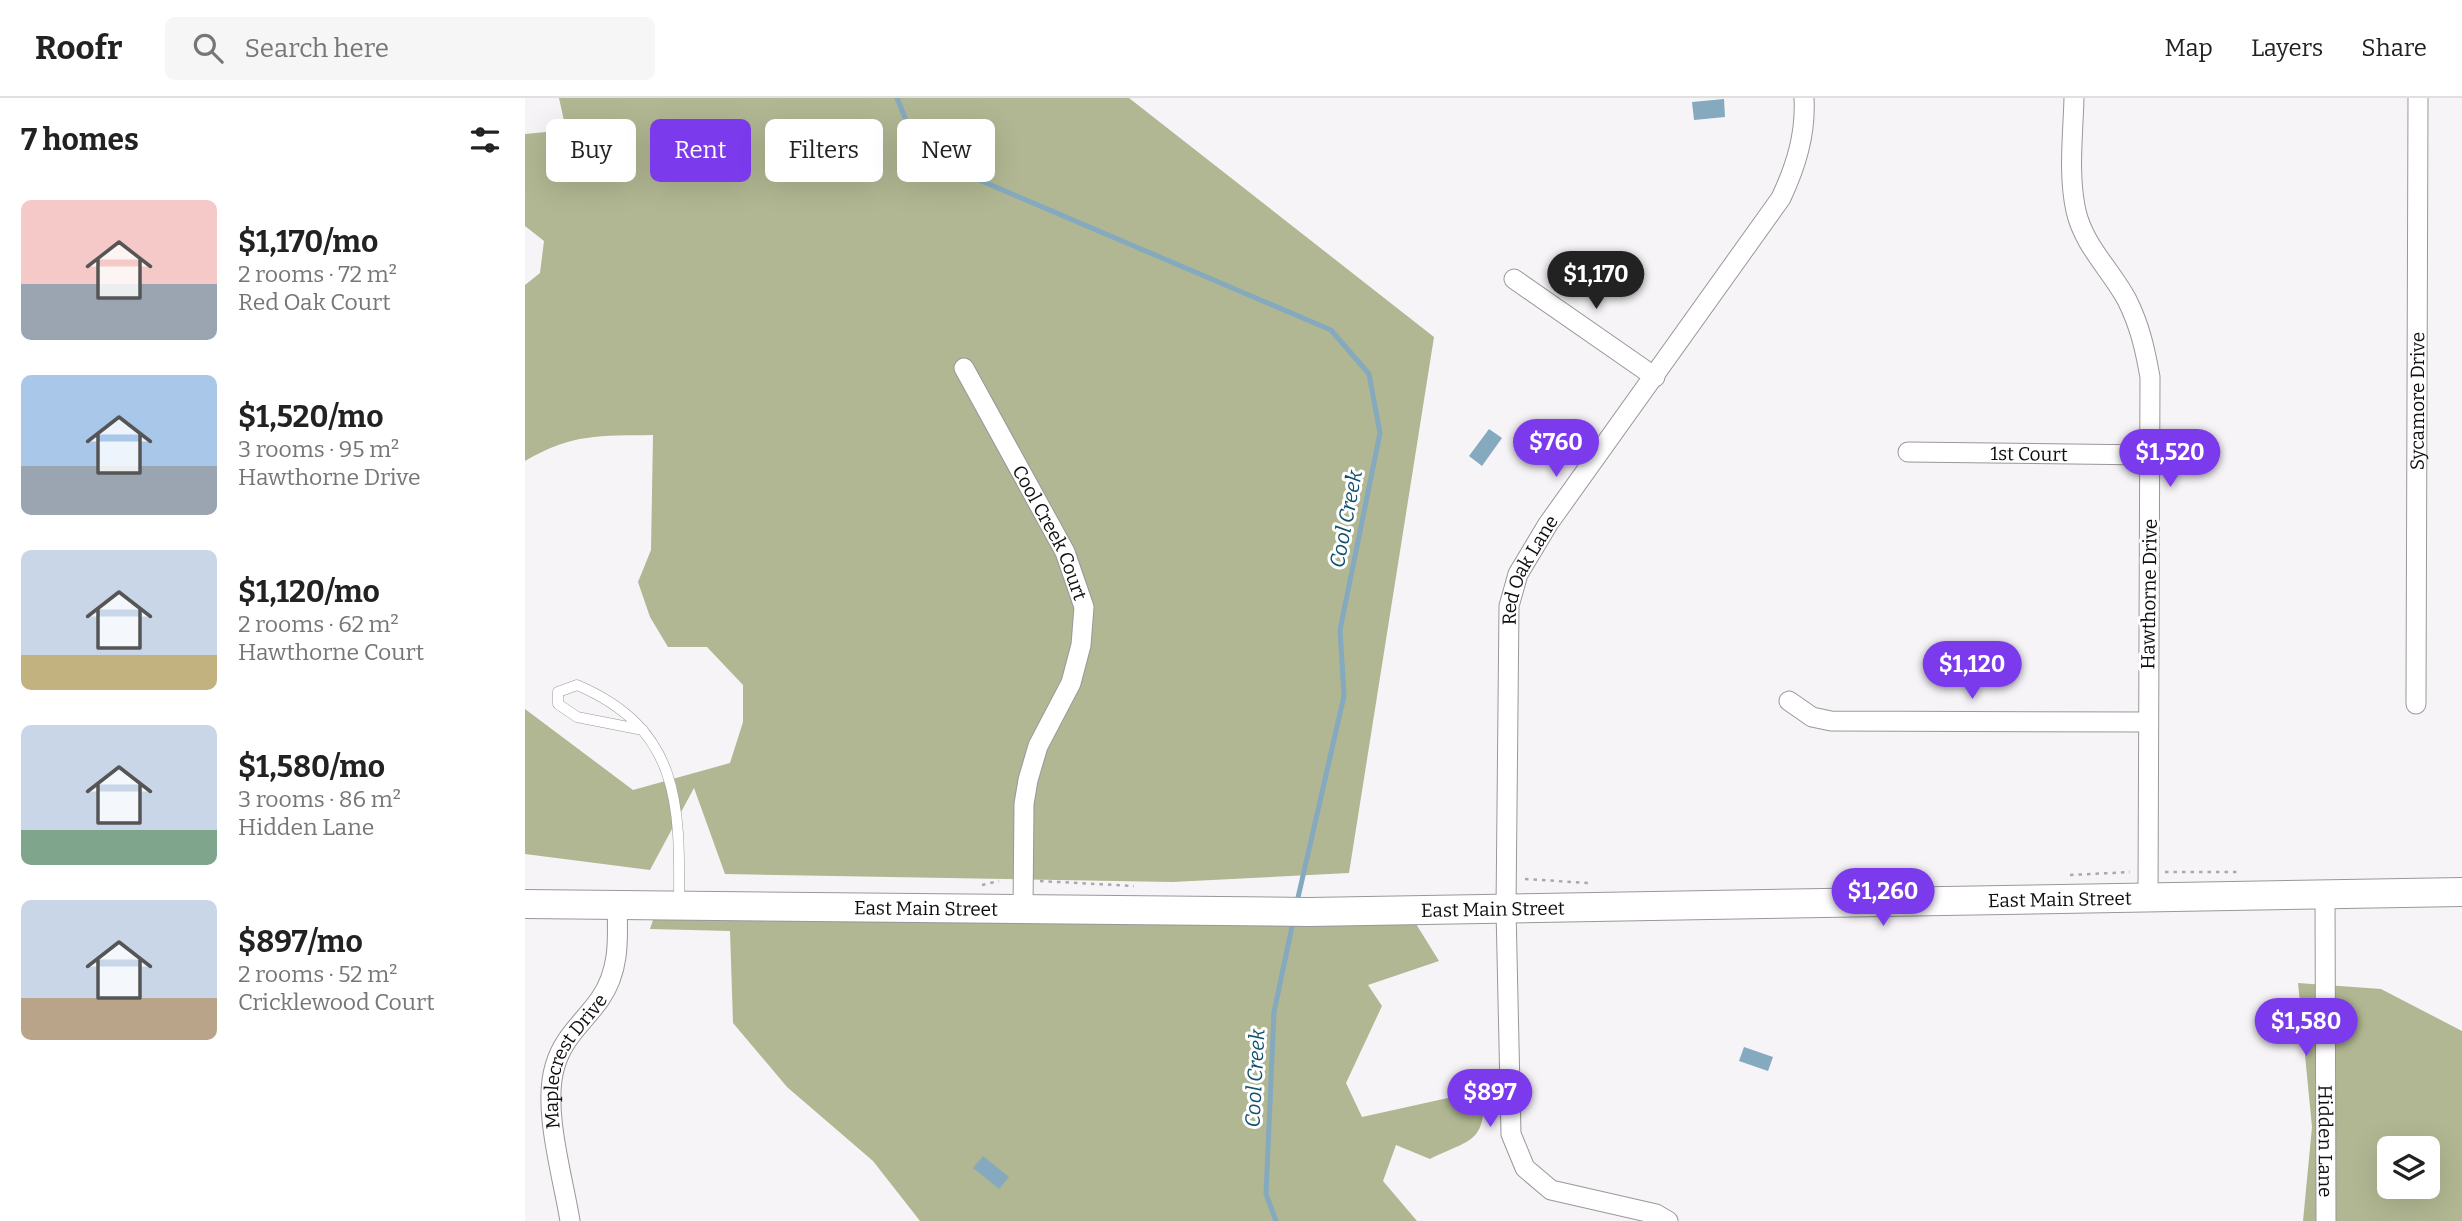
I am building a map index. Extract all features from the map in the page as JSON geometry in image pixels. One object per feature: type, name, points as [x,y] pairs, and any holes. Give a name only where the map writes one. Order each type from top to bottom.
[{"type":"main road","name":"East Main Street","points":[[525,904],[1295,912],[2462,892]]},
{"type":"street","name":"Red Oak Lane","points":[[1668,1221],[1656,1214],[1551,1190],[1525,1168],[1516,1152],[1509,1118],[1506,909],[1509,607],[1518,574],[1548,524],[1781,198],[1793,172],[1802,140],[1804,98]]},
{"type":"street","name":"Hawthorne Drive","points":[[2074,98],[2073,184],[2076,212],[2087,240],[2126,298],[2143,335],[2150,377],[2148,899]]},
{"type":"street","name":"Sycamore Drive","points":[[2416,704],[2418,98]]},
{"type":"street","points":[[1514,279],[1655,377]]},
{"type":"street","name":"Cool Creek Court","points":[[964,368],[1065,552],[1084,607],[1081,645],[1072,683],[1038,746],[1028,780],[1024,804],[1023,910]]},
{"type":"street","name":"1st Court","points":[[1907,452],[2150,455]]},
{"type":"street","points":[[1789,701],[1812,717],[1831,721],[2148,722]]},
{"type":"street","name":"Hidden Lane","points":[[2325,894],[2326,1221]]},
{"type":"street","name":"Maplecrest Drive","points":[[570,1221],[554,1127],[554,1068],[562,1046],[600,999],[613,972],[618,942],[617,905]]},
{"type":"lane","points":[[643,730],[577,717],[558,704],[558,692],[577,685],[602,696],[632,717],[643,730],[660,754],[674,793],[678,906]]},
{"type":"green space","points":[[559,98],[1129,98],[1434,337],[1349,873],[1172,882],[725,874],[694,788],[650,870],[525,854],[525,709],[633,790],[730,763],[743,722],[743,685],[707,647],[668,647],[650,617],[638,582],[651,550],[653,435],[601,436],[572,441],[525,461],[525,285],[540,273],[544,241],[525,226],[525,134],[546,132],[546,182],[636,182],[636,119],[564,119]]},
{"type":"green space","points":[[1413,919],[1439,961],[1368,985],[1382,1006],[1346,1083],[1362,1117],[1484,1090],[1484,1107],[1479,1130],[1467,1142],[1430,1159],[1396,1145],[1383,1181],[1417,1221],[920,1221],[873,1161],[787,1087],[733,1023],[730,931],[650,929],[653,920]]},
{"type":"green space","points":[[2298,983],[2381,989],[2462,1031],[2462,1221],[2303,1221],[2312,1127]]},
{"type":"water","points":[[1724,99],[1725,117],[1694,120],[1692,102]]},
{"type":"water","points":[[1489,429],[1502,438],[1482,466],[1469,456]]},
{"type":"water","points":[[1744,1047],[1773,1057],[1768,1071],[1739,1061]]},
{"type":"water","points":[[983,1156],[1009,1177],[999,1189],[973,1168]]},
{"type":"waterway","name":"Cool Creek","points":[[897,98],[906,120],[951,168],[1331,330],[1369,374],[1380,433],[1340,630],[1344,696],[1297,902]]},
{"type":"waterway","name":"Cool Creek","points":[[1276,1221],[1266,1194],[1274,1012],[1293,922]]}]
